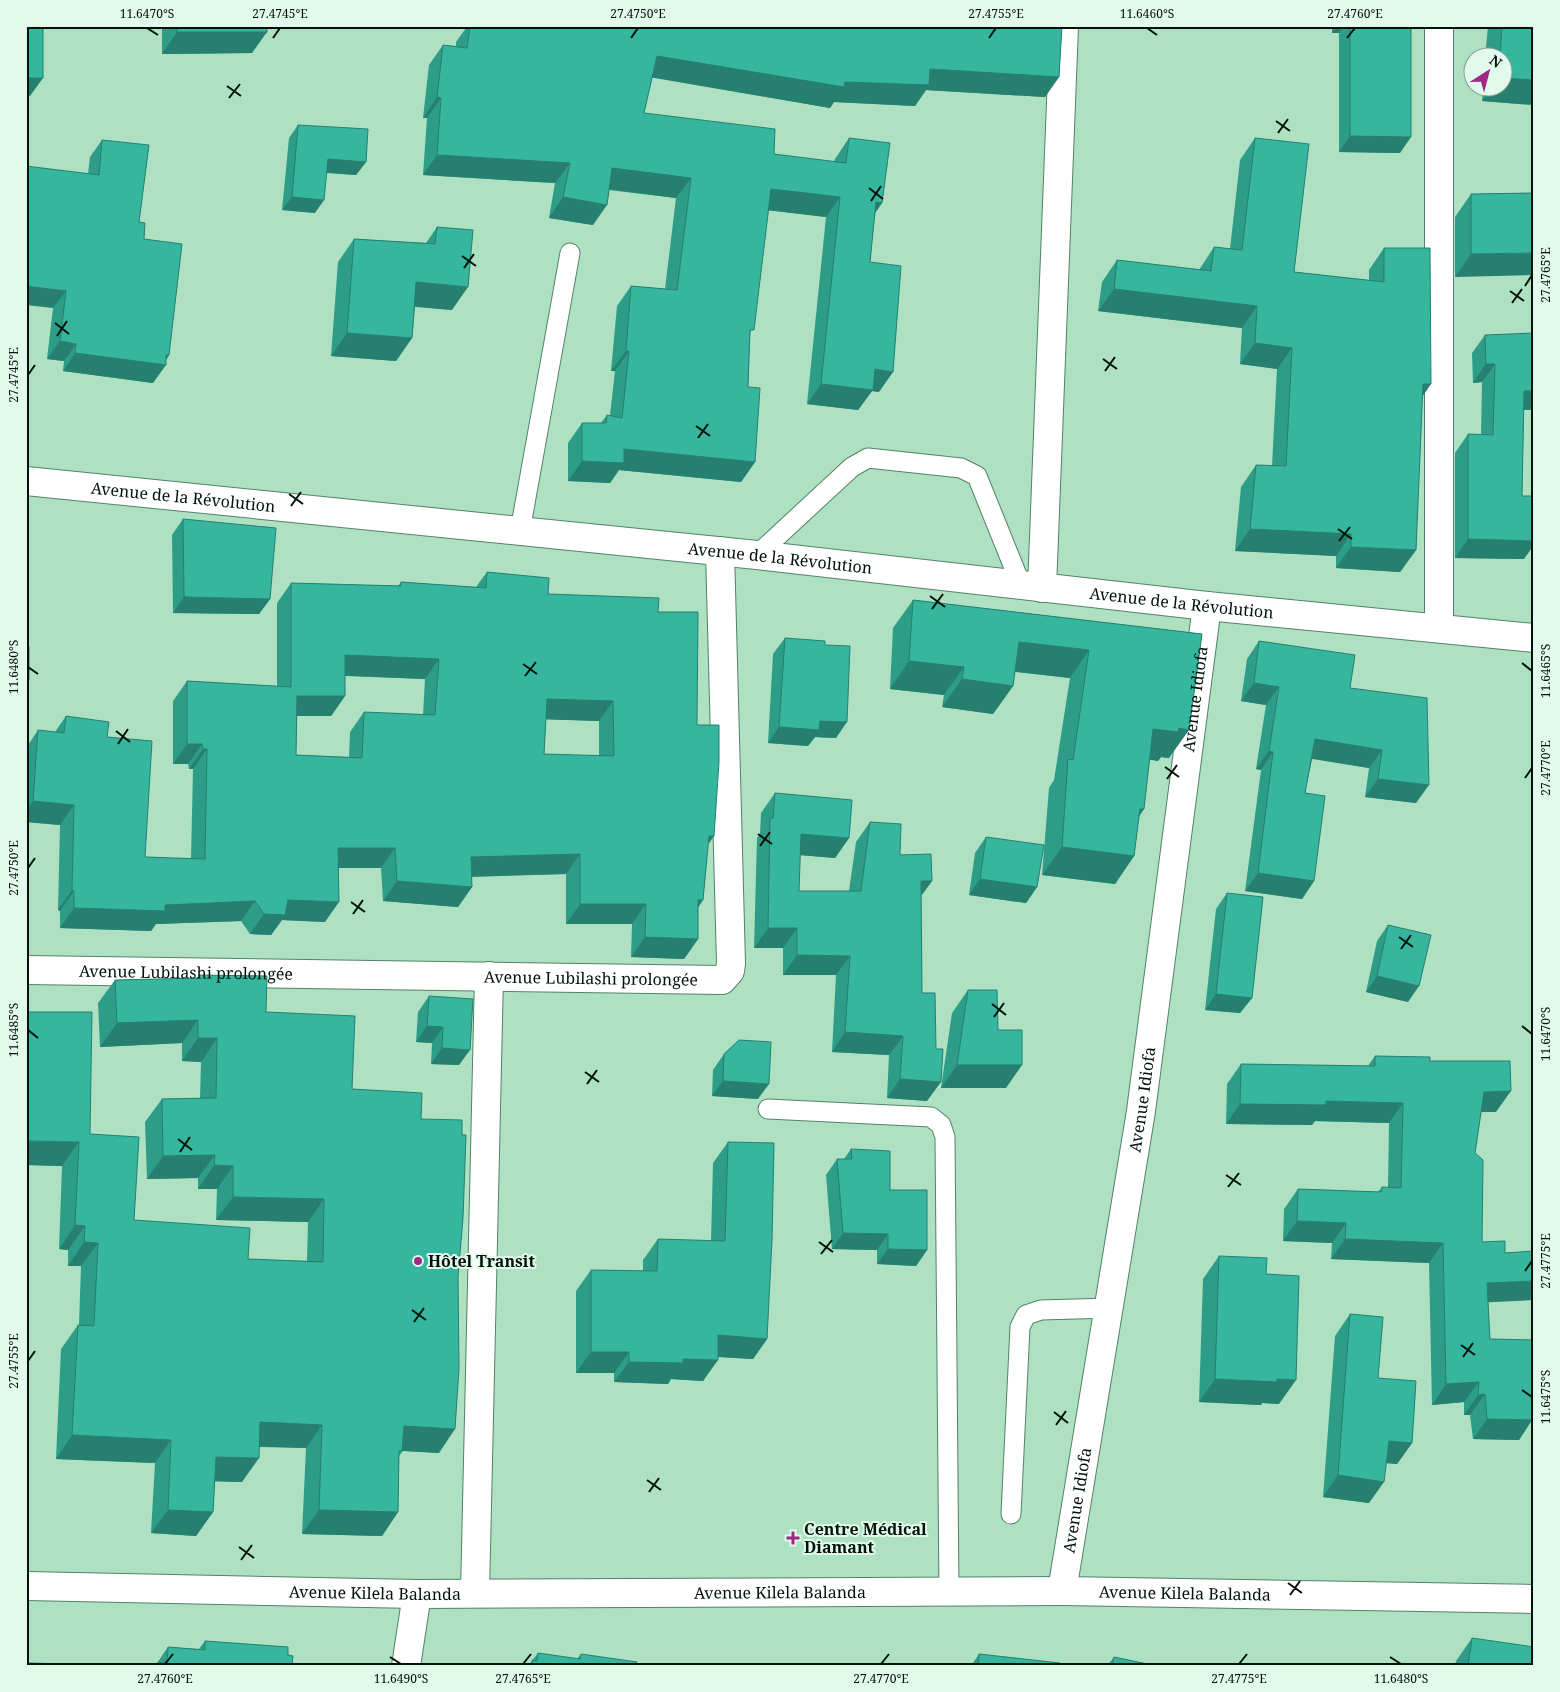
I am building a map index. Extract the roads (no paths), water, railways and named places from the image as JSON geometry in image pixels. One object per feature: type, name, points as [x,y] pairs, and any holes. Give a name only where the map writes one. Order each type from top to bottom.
[{"type":"street","points":[[1032,586],[1064,26]]},
{"type":"street","points":[[1439,628],[1440,26]]},
{"type":"street","name":"Avenue de la Révolution","points":[[26,481],[720,551],[1207,606],[1534,638]]},
{"type":"street","name":"Avenue Lubilashi prolongée","points":[[26,970],[722,980],[730,971],[720,551]]},
{"type":"street","name":"Avenue Idiofa","points":[[1062,1591],[1141,1111],[1207,606]]},
{"type":"street","points":[[475,1593],[490,976]]},
{"type":"street","name":"Avenue Kilela Balanda","points":[[26,1586],[417,1594],[1062,1591],[1534,1599]]},
{"type":"street","points":[[406,1666],[417,1594]]},
{"type":"lane","points":[[520,531],[570,253]]},
{"type":"lane","points":[[757,555],[852,467],[868,458],[961,468],[976,476],[1032,586]]},
{"type":"lane","points":[[768,1109],[931,1117],[941,1125],[945,1137],[948,1592]]},
{"type":"lane","points":[[1011,1514],[1020,1327],[1026,1315],[1041,1310],[1110,1308]]},
{"type":"place","name":"Hôtel Transit","points":[[418,1261]]},
{"type":"place","name":"Centre Médical Diamant","points":[[793,1538]]}]
